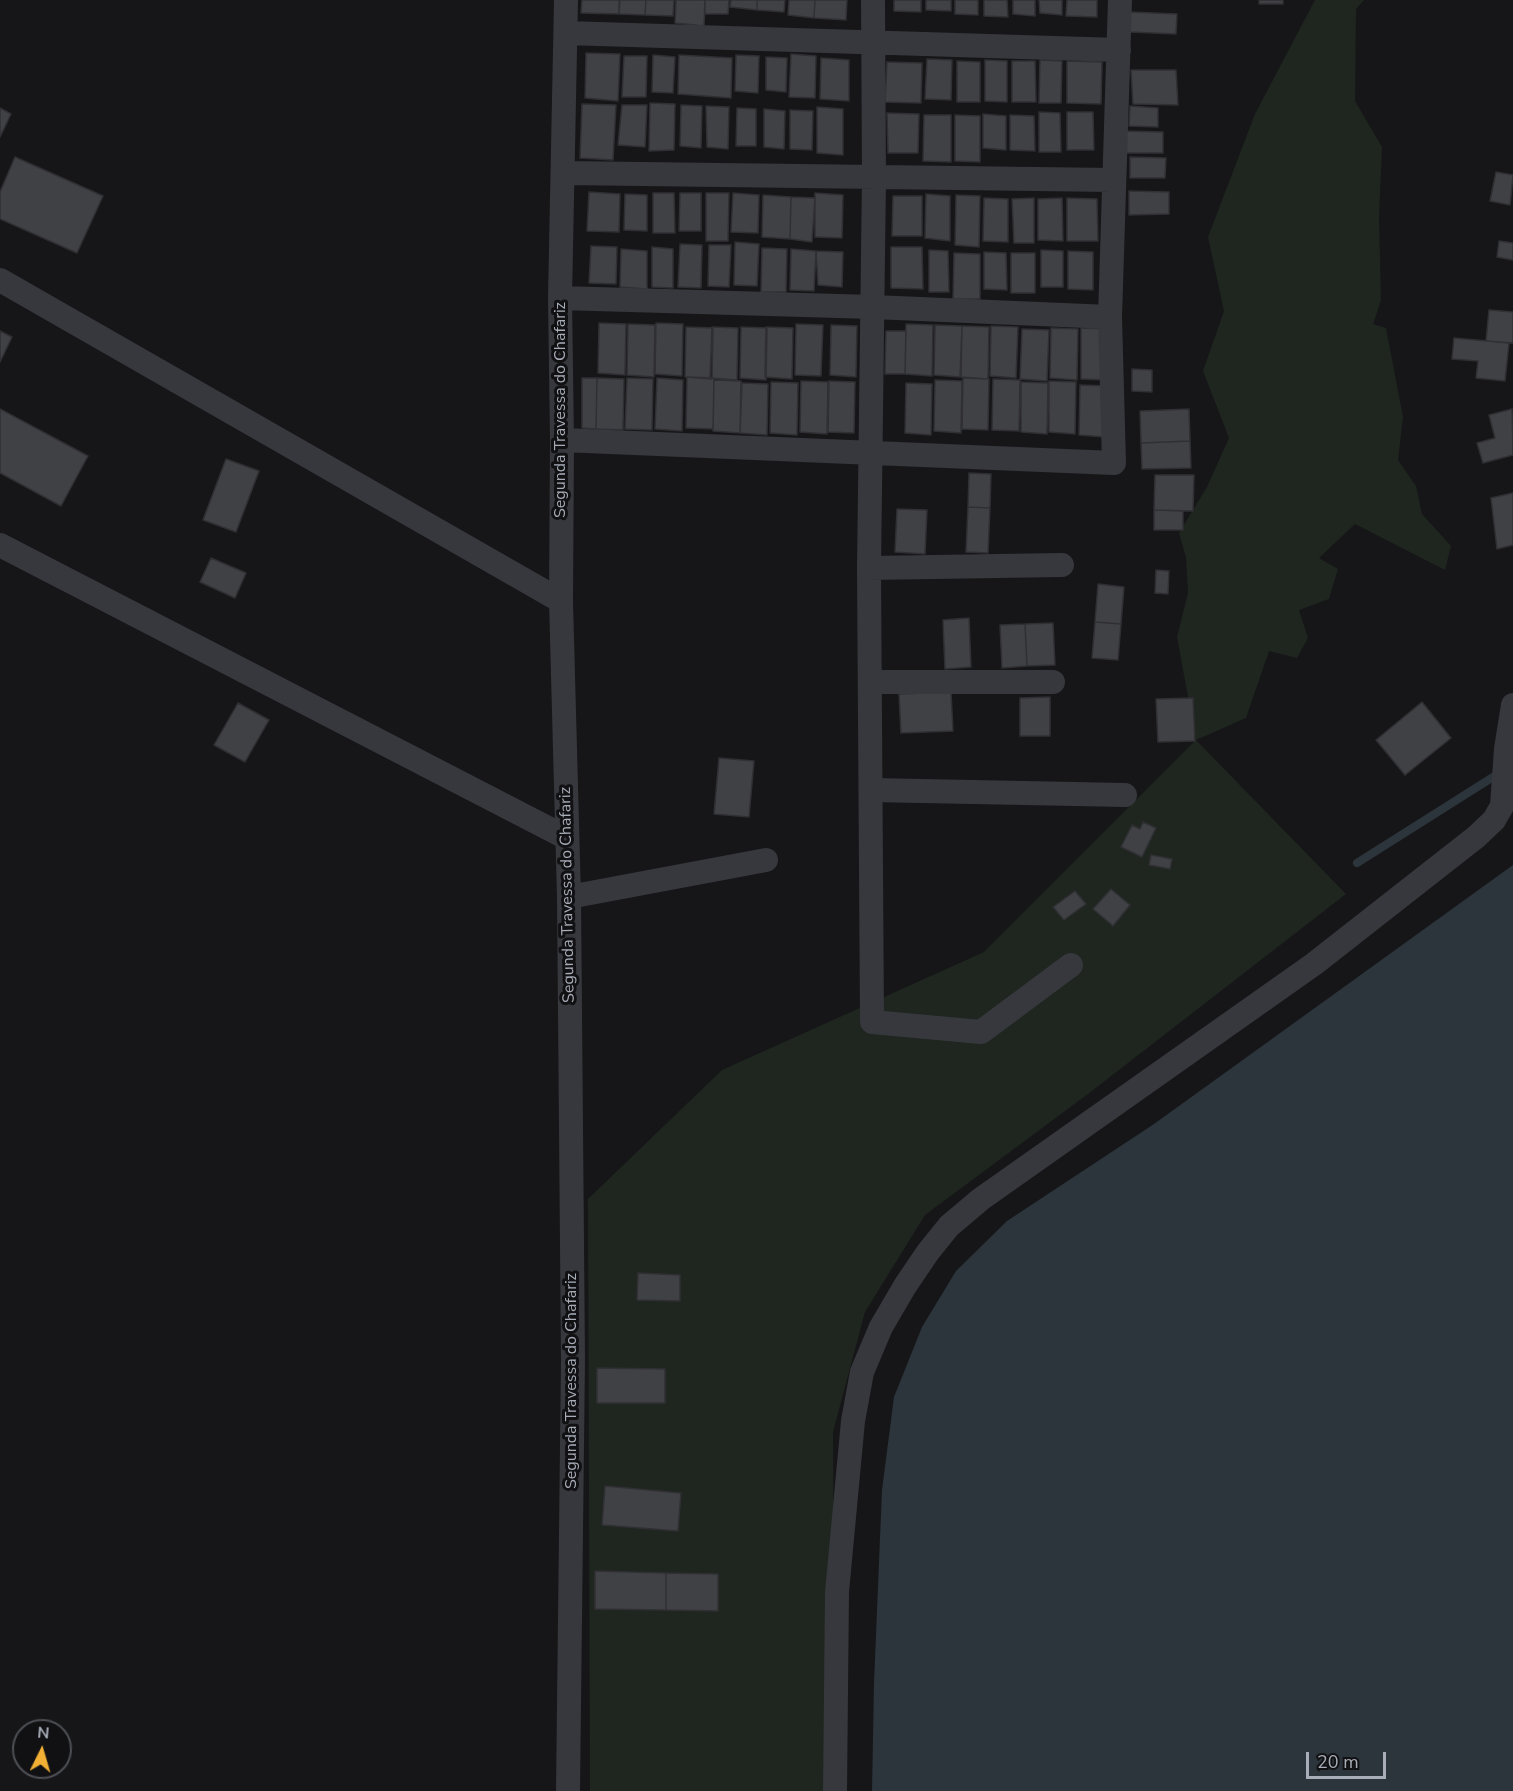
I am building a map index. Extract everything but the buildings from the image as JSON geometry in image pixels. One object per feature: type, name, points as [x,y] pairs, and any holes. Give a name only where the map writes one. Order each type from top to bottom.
[{"type":"street","name":"Segunda Travessa do Chafariz","points":[[566,0],[560,298],[561,601],[569,897],[573,1359],[568,1791]]},
{"type":"street","points":[[873,0],[874,177],[869,567],[872,1022],[981,1032],[1071,965]]},
{"type":"street","points":[[562,440],[1114,463],[1110,317],[1120,0]]},
{"type":"street","points":[[566,33],[1119,50]]},
{"type":"street","points":[[564,173],[1113,180]]},
{"type":"street","points":[[0,280],[561,601]]},
{"type":"street","points":[[560,298],[873,307],[1110,317]]},
{"type":"street","points":[[0,545],[567,838]]},
{"type":"street","points":[[869,567],[1062,565]]},
{"type":"street","points":[[870,682],[1053,682]]},
{"type":"street","points":[[835,1791],[837,1592],[853,1420],[862,1372],[881,1327],[910,1278],[949,1226],[981,1199],[1314,963],[1476,837],[1494,820],[1502,806],[1506,749],[1513,705]]},
{"type":"street","points":[[871,790],[1125,795]]},
{"type":"street","points":[[569,897],[766,860]]},
{"type":"shaded area","points":[[1315,0],[1364,0],[1356,9],[1355,101],[1382,147],[1379,218],[1381,300],[1373,324],[1386,328],[1403,417],[1398,460],[1416,486],[1422,514],[1451,546],[1445,570],[1355,524],[1319,558],[1338,569],[1329,599],[1299,610],[1308,638],[1297,658],[1269,651],[1246,718],[1196,740],[1177,637],[1188,593],[1186,557],[1179,533],[1207,487],[1229,438],[1203,371],[1224,311],[1208,237],[1255,114]]},
{"type":"shaded area","points":[[1196,740],[1346,894],[1088,1094],[925,1215],[865,1312],[833,1432],[835,1791],[590,1791],[588,1199],[722,1070],[984,952]]},
{"type":"shaded area","points":[[1513,865],[1513,1791],[872,1791],[882,1490],[894,1397],[922,1327],[956,1271],[1007,1221],[1154,1124]]},
{"type":"waterway","points":[[1357,863],[1501,772]]}]
